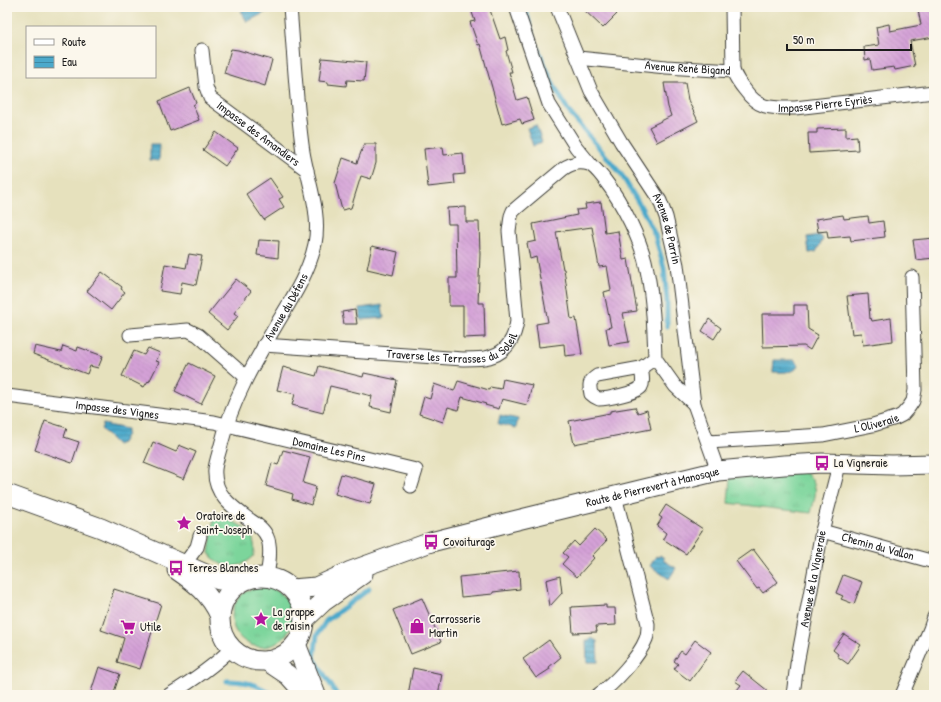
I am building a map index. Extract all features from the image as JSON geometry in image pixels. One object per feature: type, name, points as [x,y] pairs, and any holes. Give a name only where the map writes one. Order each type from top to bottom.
[{"type":"main road","name":"Route de Pierrevert à Manosque","points":[[292,589],[316,587],[351,571],[432,542],[718,471],[784,465],[934,464]]},
{"type":"main road","points":[[7,494],[101,528],[152,550],[182,568],[219,580],[242,581],[267,576],[286,583],[299,598],[303,609],[304,620],[302,633],[296,644],[288,652],[278,658],[267,661],[250,659],[232,648],[223,635],[220,616],[222,605],[226,596],[233,587],[242,581]]},
{"type":"main road","name":"Route de Pierrevert à Manosque","points":[[304,620],[323,602],[379,562]]},
{"type":"main road","points":[[182,568],[192,581],[210,598],[220,616]]},
{"type":"main road","points":[[296,644],[316,695]]},
{"type":"main road","points":[[267,661],[288,675],[306,695]]},
{"type":"street","name":"Avenue du Défens","points":[[267,576],[269,569],[269,542],[267,536],[255,523],[226,501],[217,486],[215,468],[226,424],[246,378],[299,286],[308,266],[315,244],[315,213],[301,130],[290,7]]},
{"type":"street","points":[[516,7],[549,104],[576,146],[590,164],[597,170],[620,201],[644,256],[653,308],[654,358],[675,386],[694,404]]},
{"type":"street","name":"Avenue de Parrin","points":[[557,7],[590,91],[621,142],[660,201],[666,218],[677,266],[694,404],[718,471]]},
{"type":"street","name":"Avenue René Bigand","points":[[578,58],[666,67],[733,71],[732,7]]},
{"type":"street","name":"Impasse des Amandiers","points":[[202,50],[206,87],[210,98],[307,170]]},
{"type":"street","name":"Impasse Pierre Eyriès","points":[[733,71],[754,101],[764,106],[780,108],[795,108],[934,92]]},
{"type":"street","name":"Traverse les Terrasses du Soleil","points":[[264,345],[463,358],[492,357],[499,353],[511,341],[515,332],[517,321],[509,231],[513,211],[570,164],[578,162],[590,164]]},
{"type":"street","name":"L'Oliveraie","points":[[708,442],[823,434],[873,425],[902,415],[913,401],[915,390],[912,277]]},
{"type":"street","points":[[130,335],[180,330],[194,332],[246,378]]},
{"type":"street","points":[[641,368],[643,381],[637,390],[630,393],[600,399],[591,394],[589,386],[591,380],[597,376],[641,368],[654,358]]},
{"type":"street","name":"Impasse des Vignes","points":[[7,396],[103,407],[226,424]]},
{"type":"street","name":"Domaine Les Pins","points":[[226,424],[416,470],[411,486]]},
{"type":"street","name":"Avenue de la Vigneraie","points":[[793,695],[797,664],[822,531],[838,464]]},
{"type":"street","points":[[598,695],[623,672],[640,649],[648,632],[648,624],[615,496]]},
{"type":"street","name":"Chemin du Vallon","points":[[822,531],[934,562]]},
{"type":"street","points":[[182,568],[197,547],[200,536]]},
{"type":"street","points":[[902,695],[934,616]]},
{"type":"street","points":[[169,695],[210,668],[232,648]]},
{"type":"green space","points":[[804,470],[815,486],[815,495],[811,513],[728,503],[730,478]]},
{"type":"green space","points":[[214,516],[232,521],[249,532],[254,545],[253,557],[236,566],[224,565],[214,559],[209,553]]},
{"type":"green space","points":[[256,587],[268,587],[279,592],[287,600],[292,611],[290,629],[279,642],[268,647],[256,647],[245,642],[237,634],[232,623],[232,611],[237,600],[245,592]]},
{"type":"water","points":[[249,7],[263,7],[266,12],[247,22],[241,11]]},
{"type":"water","points":[[536,125],[542,142],[533,146],[527,128]]},
{"type":"water","points":[[150,144],[160,144],[159,161],[150,160]]},
{"type":"water","points":[[820,235],[823,239],[816,252],[809,253],[807,237]]},
{"type":"water","points":[[382,305],[384,318],[361,320],[360,308]]},
{"type":"water","points":[[774,360],[795,360],[798,364],[792,371],[773,372]]},
{"type":"water","points":[[500,415],[518,419],[516,428],[498,424]]},
{"type":"water","points":[[103,424],[127,429],[127,434],[122,443],[117,445],[101,429]]},
{"type":"water","points":[[660,555],[664,558],[663,560],[676,568],[669,579],[650,566],[656,556],[658,557]]},
{"type":"water","points":[[591,638],[597,641],[598,662],[587,662],[586,641],[589,641]]},
{"type":"building","points":[[470,7],[489,7],[500,39],[505,37],[508,50],[506,51],[512,72],[509,72],[517,100],[527,97],[534,120],[522,124],[520,119],[502,124],[480,44],[478,45],[470,22],[475,21]]},
{"type":"building","points":[[581,7],[610,7],[617,14],[603,28]]},
{"type":"building","points":[[934,7],[934,37],[910,41],[915,66],[895,70],[894,67],[872,70],[870,59],[865,60],[864,47],[879,45],[876,27],[889,24],[890,31],[921,25],[918,10]]},
{"type":"building","points":[[231,49],[272,60],[265,86],[224,73]]},
{"type":"building","points":[[322,58],[366,62],[364,81],[347,80],[346,86],[328,84],[328,82],[319,81]]},
{"type":"building","points":[[664,83],[685,83],[688,100],[698,121],[657,142],[649,127],[671,116]]},
{"type":"building","points":[[190,88],[196,103],[193,105],[199,120],[170,131],[159,101]]},
{"type":"building","points":[[846,128],[846,137],[857,136],[858,150],[809,153],[808,133],[817,133],[817,129]]},
{"type":"building","points":[[216,132],[238,148],[225,166],[203,150]]},
{"type":"building","points":[[364,144],[376,144],[376,163],[371,179],[361,176],[351,208],[342,210],[335,183],[343,158],[357,163]]},
{"type":"building","points":[[443,147],[444,155],[463,153],[465,174],[454,175],[455,184],[428,187],[424,149]]},
{"type":"building","points":[[270,178],[283,197],[279,199],[284,207],[264,220],[246,194]]},
{"type":"building","points":[[601,202],[605,233],[618,231],[623,260],[628,259],[637,311],[623,313],[629,342],[609,345],[606,328],[611,327],[604,292],[611,290],[607,266],[599,267],[592,227],[556,232],[564,269],[571,319],[576,318],[582,354],[565,356],[564,344],[539,347],[536,324],[548,322],[536,257],[530,259],[527,243],[536,241],[533,224],[577,215],[576,210],[586,209],[585,204]]},
{"type":"building","points":[[466,207],[466,222],[479,222],[480,254],[478,303],[484,303],[485,337],[463,338],[463,306],[449,306],[449,278],[457,278],[456,224],[448,224],[447,208]]},
{"type":"building","points":[[843,215],[844,219],[868,216],[869,223],[883,221],[885,237],[851,241],[850,236],[828,238],[827,231],[818,232],[816,219]]},
{"type":"building","points":[[934,238],[934,258],[916,260],[913,240]]},
{"type":"building","points":[[259,240],[279,241],[278,258],[257,255]]},
{"type":"building","points":[[372,246],[398,252],[393,275],[367,269]]},
{"type":"building","points":[[189,254],[202,256],[196,285],[182,282],[180,294],[160,291],[165,264],[186,268]]},
{"type":"building","points":[[102,272],[122,287],[121,289],[125,292],[111,310],[87,291]]},
{"type":"building","points":[[236,279],[251,291],[234,313],[238,316],[227,330],[208,314]]},
{"type":"building","points":[[868,294],[870,319],[871,318],[872,321],[891,318],[893,341],[863,345],[861,333],[852,334],[847,296]]},
{"type":"building","points":[[794,305],[807,305],[808,329],[818,335],[810,350],[804,346],[763,347],[762,314],[794,314]]},
{"type":"building","points":[[355,310],[357,324],[344,324],[342,312]]},
{"type":"building","points":[[709,319],[721,328],[714,339],[702,331]]},
{"type":"building","points":[[35,346],[61,352],[63,346],[77,351],[78,347],[103,356],[98,368],[90,366],[87,374],[33,354]]},
{"type":"building","points":[[148,348],[160,353],[156,361],[159,362],[149,382],[148,381],[144,387],[122,376],[134,351],[144,355]]},
{"type":"building","points":[[189,363],[215,376],[201,404],[175,391]]},
{"type":"building","points":[[319,366],[363,377],[364,373],[397,380],[391,412],[370,407],[372,396],[330,386],[323,413],[292,405],[295,394],[277,390],[283,367],[316,376]]},
{"type":"building","points":[[503,379],[532,385],[527,405],[502,399],[499,409],[462,397],[458,410],[448,407],[443,422],[419,414],[424,397],[430,399],[434,384],[454,391],[458,381],[489,390],[490,387],[501,389]]},
{"type":"building","points":[[635,407],[638,413],[647,410],[651,429],[574,444],[569,421],[610,413],[610,411]]},
{"type":"building","points":[[45,421],[67,428],[64,437],[79,442],[72,463],[35,450]]},
{"type":"building","points":[[153,442],[176,452],[179,445],[196,452],[184,479],[144,463]]},
{"type":"building","points":[[283,450],[310,457],[303,483],[316,487],[311,505],[292,499],[293,494],[266,486],[272,463],[278,465]]},
{"type":"building","points":[[341,474],[376,484],[370,504],[335,494]]},
{"type":"building","points":[[666,505],[703,529],[686,554],[663,539],[666,533],[657,526],[662,518],[659,516]]},
{"type":"building","points":[[595,529],[607,540],[592,556],[594,558],[577,577],[562,564],[568,557],[563,553],[574,541],[579,546]]},
{"type":"building","points":[[753,549],[778,582],[763,593],[759,588],[757,589],[736,561]]},
{"type":"building","points":[[519,571],[520,589],[493,592],[493,594],[461,597],[459,577]]},
{"type":"building","points":[[843,575],[862,582],[854,604],[841,599],[843,596],[836,593]]},
{"type":"building","points":[[560,576],[562,593],[550,606],[546,580]]},
{"type":"building","name":"Utile","points":[[114,589],[161,604],[140,669],[117,662],[124,638],[101,630]]},
{"type":"building","name":"Carrosserie Martin","points":[[422,598],[441,642],[411,654],[393,610]]},
{"type":"building","points":[[606,605],[606,608],[615,608],[616,625],[596,626],[597,632],[573,633],[571,607]]},
{"type":"building","points":[[844,634],[861,645],[848,664],[837,656],[838,654],[833,650]]},
{"type":"building","points":[[549,640],[561,657],[549,667],[550,669],[536,678],[523,659]]},
{"type":"building","points":[[695,640],[711,652],[690,681],[674,669],[678,664],[674,661],[681,651],[685,654]]},
{"type":"building","points":[[99,667],[120,674],[113,695],[90,695]]},
{"type":"building","points":[[413,668],[442,674],[438,695],[408,695]]},
{"type":"building","points":[[743,671],[773,695],[733,695],[741,685],[735,681]]},
{"type":"waterway","points":[[525,7],[534,40],[554,86],[569,112],[621,174],[641,207],[655,235],[664,268],[667,299],[667,326]]},
{"type":"waterway","points":[[337,695],[314,658],[317,635],[326,621],[369,589]]},
{"type":"waterway","points":[[227,681],[251,684],[262,688],[273,695]]},
{"type":"place","name":"La Vigneraie","points":[[822,463]]},
{"type":"place","name":"Oratoire de Saint-Joseph","points":[[184,523]]},
{"type":"place","name":"Covoiturage","points":[[431,542]]},
{"type":"place","name":"Terres Blanches","points":[[176,568]]},
{"type":"place","name":"La grappe de raisin","points":[[261,619]]},
{"type":"place","name":"Carrosserie Martin","points":[[417,626]]},
{"type":"place","name":"Utile","points":[[128,627]]}]
